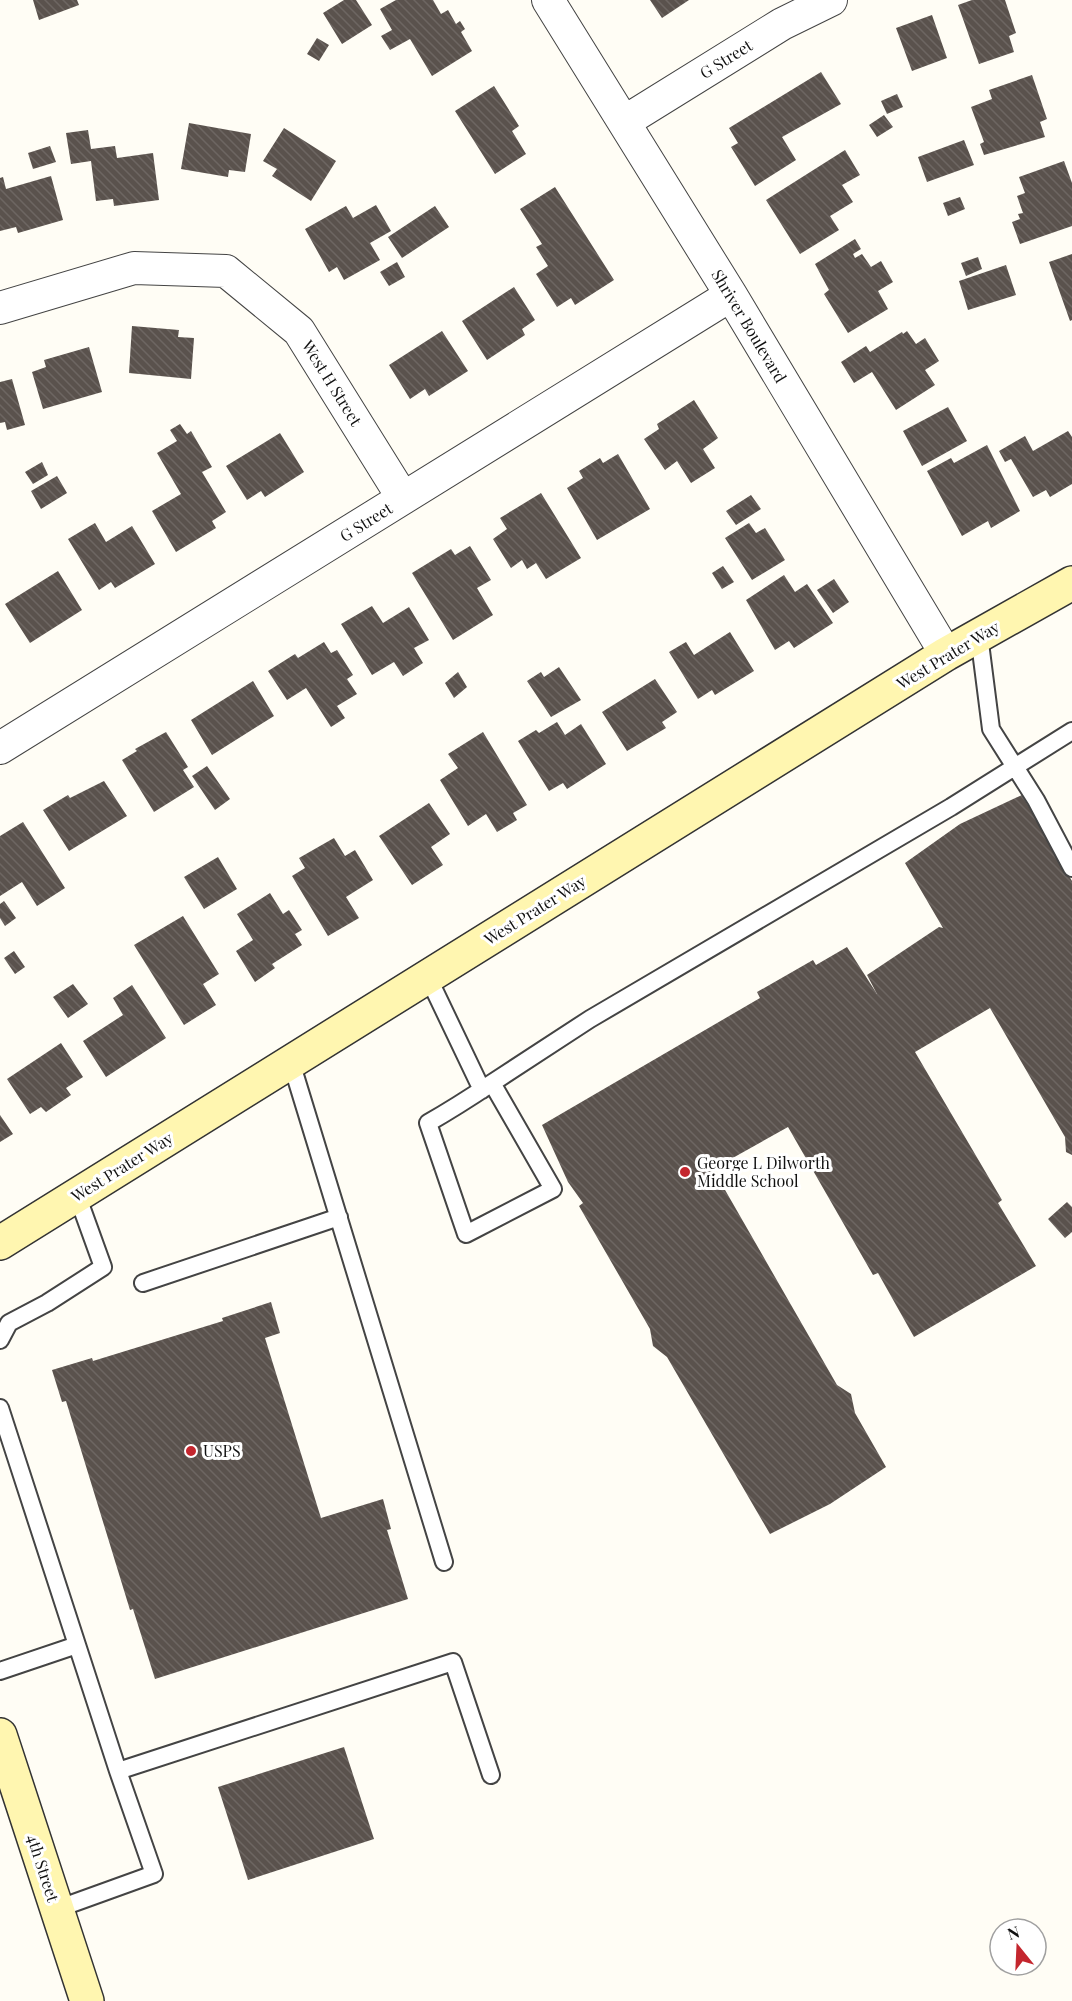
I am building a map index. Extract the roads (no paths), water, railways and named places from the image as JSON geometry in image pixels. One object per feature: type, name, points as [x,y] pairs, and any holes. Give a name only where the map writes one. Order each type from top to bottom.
[{"type":"main road","name":"West Prater Way","points":[[0,1243],[946,654],[1072,583]]},
{"type":"main road","name":"4th Street","points":[[0,1736],[87,2001]]},
{"type":"street","name":"Shriver Boulevard","points":[[548,0],[731,295],[946,654]]},
{"type":"street","name":"G Street","points":[[624,122],[782,24],[831,0]]},
{"type":"street","name":"West H Street","points":[[0,308],[134,268],[226,271],[299,331],[403,498]]},
{"type":"street","name":"G Street","points":[[0,748],[731,295]]},
{"type":"lane","points":[[979,635],[991,729],[1016,766],[1072,868]]},
{"type":"lane","points":[[428,977],[487,1087],[553,1189],[466,1234],[428,1123],[487,1087],[590,1019],[951,807],[1072,730]]},
{"type":"lane","points":[[291,1062],[444,1562]]},
{"type":"lane","points":[[0,1340],[9,1323],[47,1303],[103,1267],[77,1196]]},
{"type":"lane","points":[[143,1283],[339,1217]]},
{"type":"lane","points":[[0,1408],[118,1771],[154,1874],[57,1909]]},
{"type":"lane","points":[[0,1671],[77,1645]]},
{"type":"lane","points":[[118,1771],[453,1662],[491,1774]]},
{"type":"place","name":"George L Dilworth Middle School","points":[[685,1172]]},
{"type":"place","name":"USPS","points":[[191,1451]]}]
